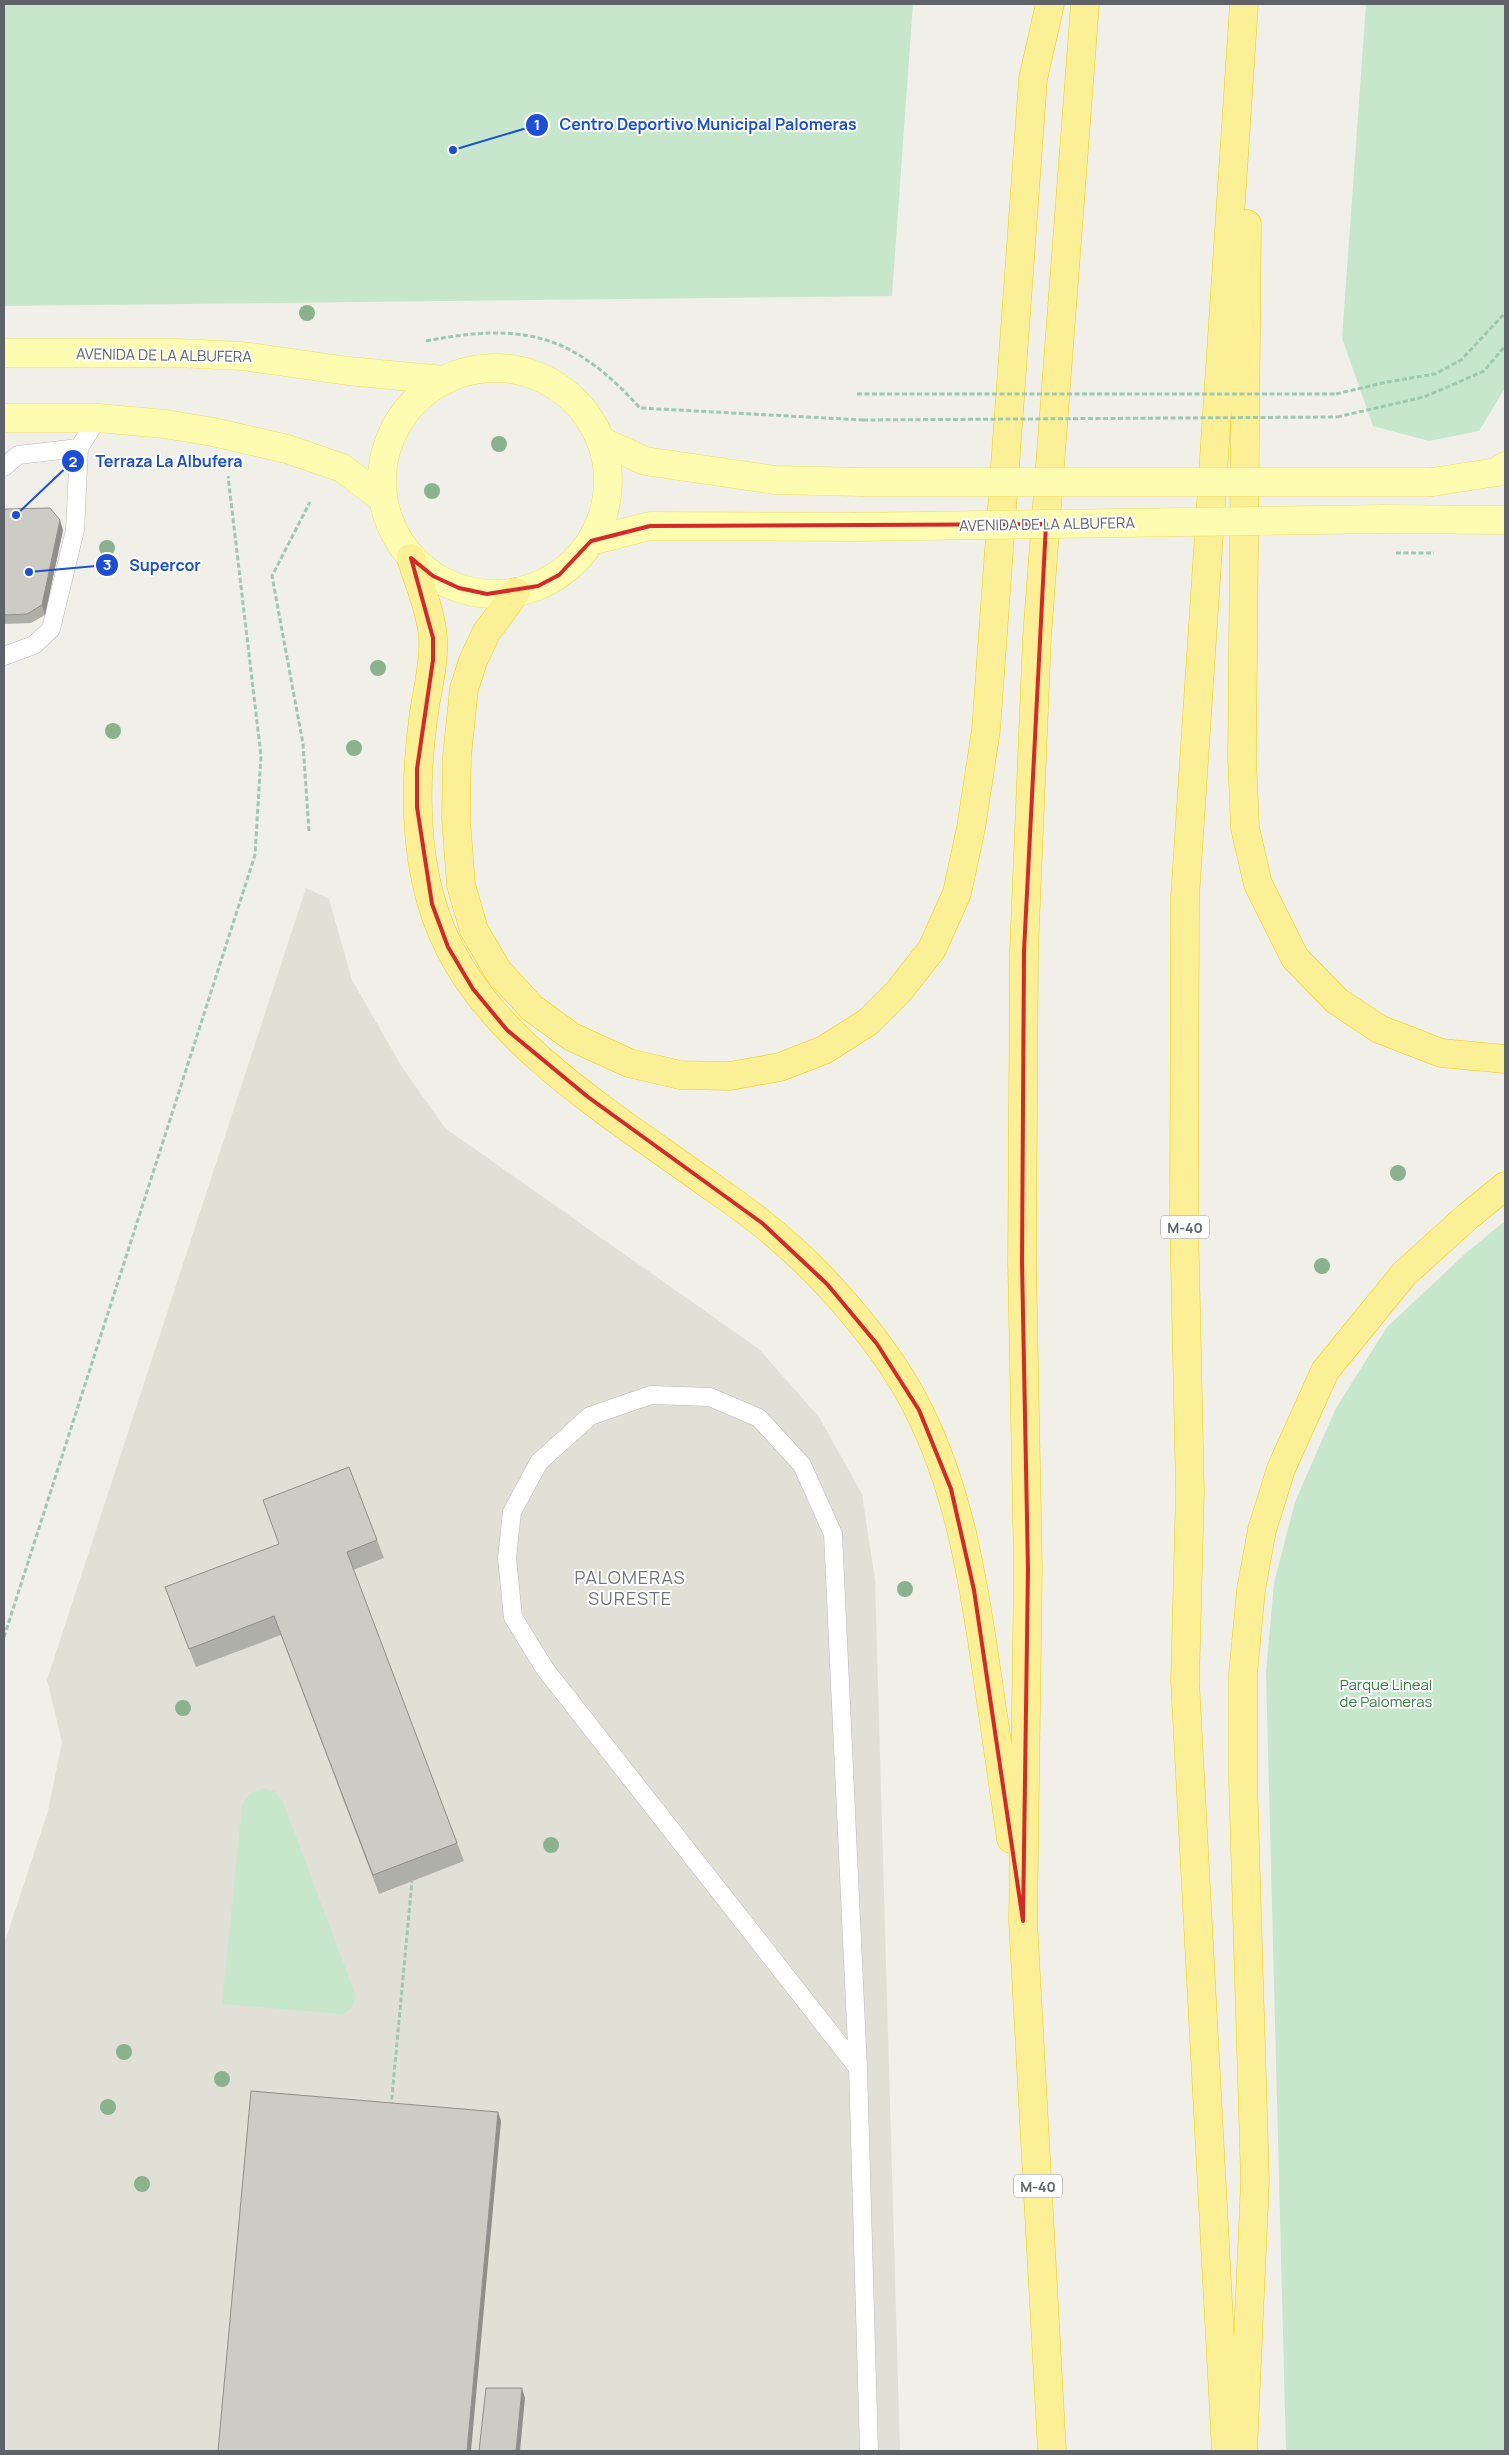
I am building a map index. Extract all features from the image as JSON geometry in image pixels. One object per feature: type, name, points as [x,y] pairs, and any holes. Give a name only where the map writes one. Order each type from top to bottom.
[{"type":"highway","points":[[516,592],[486,634],[473,661],[464,689],[457,756],[456,819],[461,886],[474,930],[498,971],[532,1008],[572,1037],[629,1063],[680,1075],[730,1076],[780,1068],[824,1050],[868,1022],[899,991],[932,949],[957,893],[971,828],[986,730],[1032,79],[1050,4]]},
{"type":"highway","name":"M-40","points":[[1052,2451],[1023,1921],[1028,1570],[1022,1262],[1024,951],[1037,637],[1085,4]]},
{"type":"highway","name":"M-40","points":[[1226,2451],[1185,1681],[1190,1491],[1184,1219],[1185,897],[1244,4]]},
{"type":"highway","points":[[1249,4],[1242,758],[1245,828],[1258,884],[1295,958],[1337,1001],[1379,1029],[1441,1053],[1505,1059]]},
{"type":"highway","points":[[411,558],[430,619],[434,660],[428,681],[417,769],[420,843],[432,904],[448,947],[473,989],[507,1030],[588,1097],[762,1223],[827,1284],[877,1344],[919,1410],[951,1489],[974,1590],[1023,1921]]},
{"type":"highway","points":[[1243,2451],[1255,2181],[1243,1780],[1244,1674],[1251,1590],[1262,1530],[1281,1468],[1326,1371],[1404,1274],[1467,1217],[1505,1186]]},
{"type":"main road","name":"AVENIDA DE LA ALBUFERA","points":[[4,353],[177,353],[242,356],[348,371],[443,380]]},
{"type":"main road","points":[[506,367],[537,374],[566,391],[588,414],[603,442],[608,468],[608,494],[602,518],[591,541],[576,560],[559,575],[538,586],[516,592],[487,594],[459,588],[433,576],[411,558],[392,530],[382,498],[383,462],[394,429],[414,401],[443,380],[473,369],[506,367]]},
{"type":"main road","points":[[4,418],[98,418],[165,424],[287,450],[342,468],[382,498]]},
{"type":"main road","points":[[603,442],[645,460],[775,480],[862,482],[1432,482],[1497,472],[1505,466]]},
{"type":"main road","name":"AVENIDA DE LA ALBUFERA","points":[[591,541],[650,526],[853,528],[1383,519],[1505,520]]},
{"type":"lane","points":[[4,656],[34,645],[51,629],[75,530],[79,448],[98,418]]},
{"type":"lane","points":[[4,467],[18,455],[79,448]]},
{"type":"lane","points":[[858,2068],[544,1669],[513,1616],[507,1558],[512,1512],[539,1462],[590,1416],[651,1396],[710,1397],[759,1418],[802,1465],[833,1534],[858,2068],[869,2451]]},
{"type":"path","points":[[857,394],[1336,394],[1387,382],[1435,374],[1461,360],[1505,313]]},
{"type":"path","points":[[424,341],[487,333],[525,334],[560,343],[589,360],[623,389],[640,408],[863,420],[1337,417],[1424,397],[1484,370],[1505,346]]},
{"type":"path","points":[[4,1637],[255,856],[261,756],[228,476]]},
{"type":"path","points":[[309,831],[303,744],[272,576],[310,502]]},
{"type":"path","points":[[391,2112],[412,1881]]},
{"type":"highlighted area","points":[[1046,524],[1024,951],[1022,1262],[1028,1569],[1023,1921],[974,1590],[951,1489],[919,1410],[877,1344],[827,1284],[762,1223],[588,1097],[507,1030],[473,989],[448,947],[432,904],[417,807],[417,769],[433,660],[433,638],[411,558],[433,576],[459,588],[487,594],[538,586],[559,575],[591,541],[650,526]]},
{"type":"shaded area","points":[[306,888],[329,899],[352,980],[402,1067],[445,1128],[759,1349],[819,1417],[862,1494],[875,1580],[900,2451],[4,2451],[4,1944],[48,1811],[62,1742],[47,1680]]},
{"type":"green space","points":[[4,4],[913,4],[892,296],[4,306]]},
{"type":"green space","points":[[1366,4],[1505,4],[1505,388],[1479,431],[1429,441],[1373,426],[1342,338]]},
{"type":"green space","name":"Parque Lineal de Palomeras","points":[[1505,1221],[1505,2451],[1286,2451],[1266,1672],[1274,1583],[1295,1502],[1336,1408],[1387,1327],[1466,1253]]},
{"type":"green space","points":[[265,1789],[274,1791],[283,1802],[354,1991],[355,1999],[353,2005],[343,2014],[222,2004],[242,1805],[251,1793]]},
{"type":"building","points":[[50,508],[60,520],[42,605],[27,614],[4,615],[4,509]]},
{"type":"building","points":[[349,1467],[377,1540],[347,1552],[457,1843],[373,1875],[274,1616],[189,1649],[165,1587],[279,1544],[263,1500]]},
{"type":"building","points":[[251,2091],[498,2112],[467,2451],[218,2451]]},
{"type":"building","points":[[486,2388],[522,2388],[516,2451],[479,2451]]},
{"type":"place","name":"Centro Deportivo Municipal Palomeras","points":[[453,150]]},
{"type":"place","name":"Terraza La Albufera","points":[[16,515]]},
{"type":"place","name":"Supercor","points":[[29,572]]},
{"type":"district","name":"PALOMERAS SURESTE","points":[[630,1587]]}]
